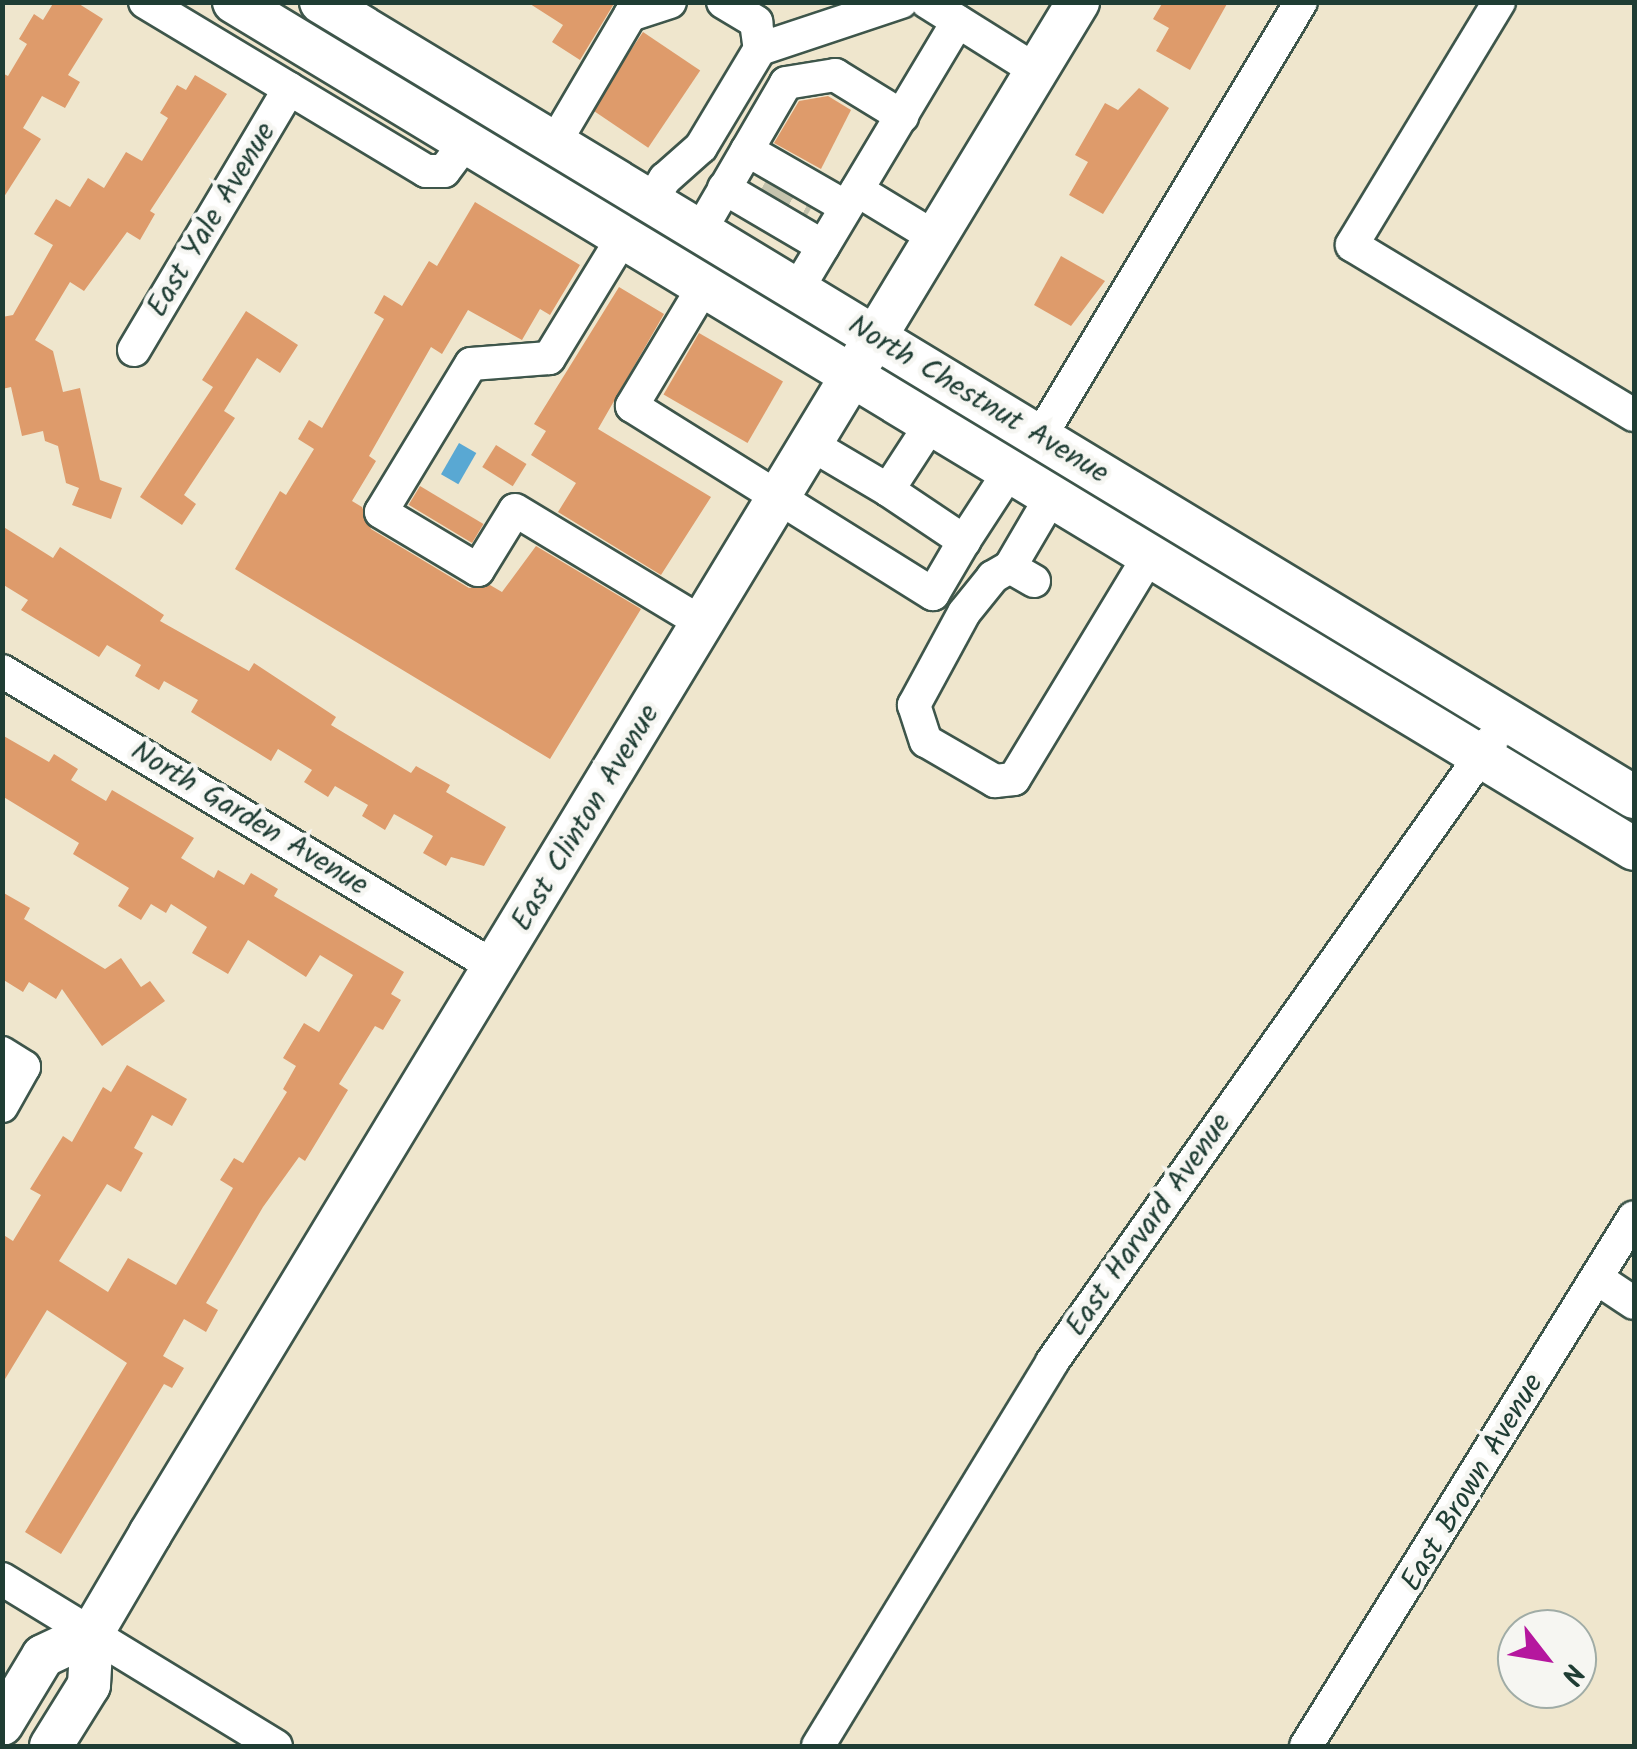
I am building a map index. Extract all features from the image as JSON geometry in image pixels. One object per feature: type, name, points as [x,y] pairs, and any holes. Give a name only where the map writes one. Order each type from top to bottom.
[{"type":"main road","name":"North Chestnut Avenue","points":[[234,2],[1634,849]]},
{"type":"main road","name":"North Chestnut Avenue","points":[[321,2],[1634,797]]},
{"type":"main road","name":"East Clinton Avenue","points":[[92,1633],[1078,2]]},
{"type":"main road","points":[[2,1724],[43,1656],[92,1633],[88,1685],[51,1746]]},
{"type":"street","points":[[146,2],[429,172],[444,171],[466,142]]},
{"type":"street","points":[[554,144],[630,15],[670,2]]},
{"type":"street","points":[[651,202],[665,179],[700,147],[760,49],[756,22],[723,2]]},
{"type":"street","points":[[760,49],[901,2]]},
{"type":"street","points":[[927,2],[1037,71]]},
{"type":"street","points":[[1040,437],[1302,2]]},
{"type":"street","points":[[1499,2],[1352,245],[1634,415]]},
{"type":"street","points":[[797,290],[834,216],[902,116],[958,22]]},
{"type":"street","points":[[700,231],[743,172],[786,83],[836,75],[902,116]]},
{"type":"street","name":"East Yale Avenue","points":[[134,350],[289,89]]},
{"type":"street","points":[[743,172],[834,216],[936,238]]},
{"type":"street","points":[[743,172],[834,216]]},
{"type":"street","points":[[623,237],[548,358],[472,364],[381,512],[478,570],[515,510],[704,624]]},
{"type":"street","points":[[704,286],[632,406],[933,594],[1009,472]]},
{"type":"street","points":[[888,490],[931,424]]},
{"type":"street","points":[[812,445],[964,541]]},
{"type":"street","points":[[1052,497],[1022,574],[993,577],[964,614],[914,705],[926,741],[995,781],[1014,779],[1149,556]]},
{"type":"street","name":"North Garden Avenue","points":[[2,671],[496,967]]},
{"type":"street","name":"East Harvard Avenue","points":[[818,1746],[1052,1362],[1505,720]]},
{"type":"street","points":[[2,1106],[13,1060]]},
{"type":"street","name":"East Brown Avenue","points":[[1306,1746],[1634,1217]]},
{"type":"street","points":[[1598,1279],[1634,1303]]},
{"type":"street","points":[[2,1579],[276,1746]]},
{"type":"water","points":[[459,443],[476,453],[458,484],[441,474]]},
{"type":"building","points":[[54,2],[76,2],[103,19],[68,75],[80,82],[65,108],[42,96],[23,128],[41,139],[2,200],[2,73],[8,76],[27,44],[19,39],[34,14],[43,20]]},
{"type":"building","points":[[527,2],[615,2],[580,60],[552,42],[563,25]]},
{"type":"building","points":[[1163,2],[1228,2],[1190,70],[1156,51],[1169,28],[1153,19]]},
{"type":"building","points":[[643,32],[700,71],[648,148],[591,109]]},
{"type":"building","points":[[195,75],[227,94],[150,211],[155,214],[140,240],[127,232],[84,291],[70,282],[35,340],[53,351],[63,392],[80,388],[100,480],[122,488],[111,519],[72,505],[79,488],[66,483],[58,446],[45,441],[43,431],[22,436],[11,387],[2,389],[2,317],[13,315],[53,245],[34,234],[56,199],[70,207],[88,178],[104,188],[126,152],[142,161],[168,118],[160,113],[177,85],[186,90]]},
{"type":"building","points":[[1139,88],[1169,108],[1103,214],[1069,195],[1088,162],[1075,155],[1105,103],[1118,110]]},
{"type":"building","points":[[828,96],[851,110],[821,169],[774,143],[799,101]]},
{"type":"building","points":[[475,202],[580,265],[550,315],[540,309],[522,340],[468,310],[442,354],[431,347],[369,456],[376,461],[352,501],[362,507],[371,529],[469,588],[490,585],[502,592],[536,546],[641,609],[550,759],[235,569],[280,491],[286,495],[314,449],[298,439],[309,420],[322,428],[384,319],[374,313],[384,295],[402,306],[429,261],[437,266]]},
{"type":"building","points":[[1061,256],[1105,281],[1071,326],[1034,305]]},
{"type":"building","points":[[619,287],[664,314],[598,429],[711,497],[661,575],[558,512],[576,483],[531,455],[546,431],[534,424]]},
{"type":"building","points":[[246,311],[298,345],[280,373],[257,358],[224,411],[235,418],[184,495],[196,504],[182,525],[140,497],[213,387],[202,380]]},
{"type":"building","points":[[699,333],[783,382],[748,443],[664,394]]},
{"type":"building","points":[[496,445],[527,464],[513,486],[482,467]]},
{"type":"building","points":[[420,486],[483,524],[472,543],[409,505]]},
{"type":"building","points":[[2,526],[53,558],[60,547],[164,615],[160,621],[249,671],[254,663],[336,717],[331,725],[411,773],[416,766],[450,785],[446,792],[506,827],[484,866],[451,857],[446,866],[423,853],[433,836],[394,814],[385,830],[362,816],[368,805],[335,786],[328,797],[304,782],[312,770],[278,749],[271,761],[191,712],[198,700],[164,681],[159,690],[135,676],[141,665],[107,645],[99,657],[21,610],[28,600],[2,584]]},
{"type":"building","points":[[2,735],[49,762],[54,754],[78,769],[71,780],[106,801],[112,790],[194,838],[181,858],[214,878],[218,870],[244,885],[251,873],[278,889],[274,896],[404,972],[391,994],[401,1000],[383,1030],[375,1026],[339,1084],[348,1090],[305,1161],[299,1157],[263,1207],[206,1303],[218,1310],[206,1332],[184,1319],[163,1356],[184,1368],[172,1388],[164,1384],[61,1554],[25,1532],[127,1363],[47,1310],[2,1384],[2,1234],[13,1241],[41,1195],[30,1189],[63,1136],[72,1142],[103,1087],[111,1092],[127,1065],[187,1099],[172,1126],[152,1115],[134,1148],[143,1153],[121,1192],[107,1184],[59,1261],[108,1292],[128,1258],[176,1285],[233,1188],[220,1180],[234,1158],[243,1163],[287,1092],[283,1089],[296,1066],[283,1058],[304,1023],[319,1032],[353,975],[320,955],[306,977],[248,940],[228,974],[192,953],[207,927],[171,904],[166,913],[151,904],[141,920],[118,906],[129,888],[73,854],[79,843],[2,796]]},
{"type":"building","points":[[2,892],[30,908],[24,919],[105,969],[121,958],[141,987],[150,981],[165,1001],[102,1046],[62,989],[56,999],[29,982],[23,992],[2,979]]},
{"type":"tunnel","points":[[764,184],[810,211]]}]
